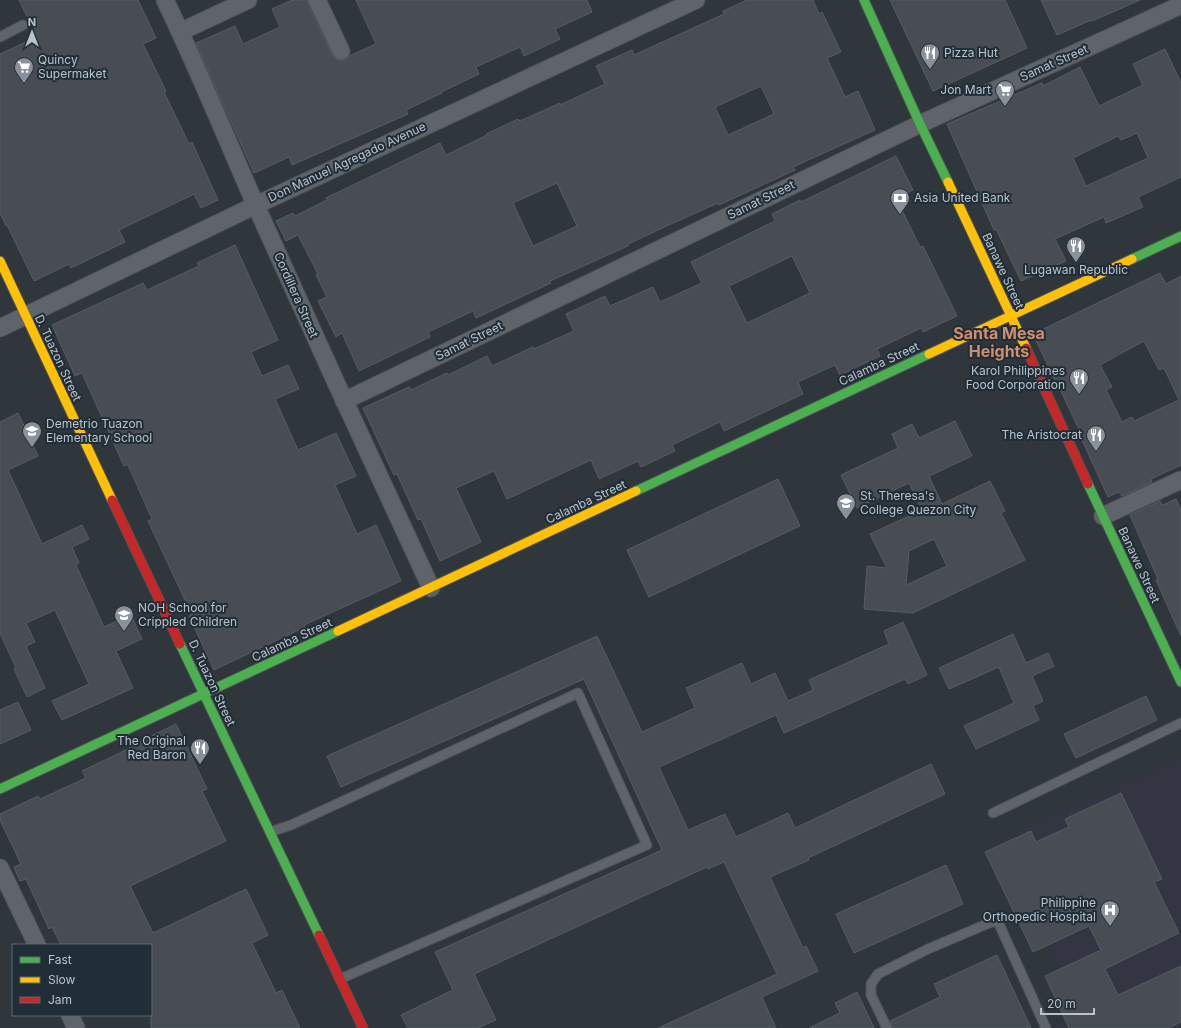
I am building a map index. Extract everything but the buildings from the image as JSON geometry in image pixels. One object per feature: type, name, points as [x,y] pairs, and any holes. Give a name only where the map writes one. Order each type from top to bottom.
[{"type":"street","name":"Cordillera Street","points":[[165,0],[344,401],[431,588]]},
{"type":"street","points":[[180,32],[248,0]]},
{"type":"street","points":[[317,0],[341,50]]},
{"type":"street","name":"Don Manuel Agregado Avenue","points":[[0,328],[256,205],[696,0]]},
{"type":"street","name":"Banawe Street","points":[[864,0],[920,124],[1011,315],[1181,682]]},
{"type":"street","name":"Samat Street","points":[[344,401],[920,124],[1181,5]]},
{"type":"street","name":"Calamba Street","points":[[0,789],[204,695],[1181,236]]},
{"type":"street","name":"D. Tuazon Street","points":[[0,261],[204,695],[363,1028]]},
{"type":"street","points":[[1103,516],[1181,480]]},
{"type":"street","points":[[0,868],[37,944]]},
{"type":"street","points":[[70,1016],[76,1028]]},
{"type":"lane","points":[[0,37],[23,25]]},
{"type":"lane","points":[[269,832],[291,825],[578,693],[647,845],[340,979]]},
{"type":"lane","points":[[993,813],[1181,723]]},
{"type":"lane","points":[[887,1028],[871,995],[870,984],[878,974],[928,949],[994,921],[999,924],[1046,1028]]},
{"type":"shaded area","name":"Philippine Orthopedic Hospital","points":[[1181,759],[1181,1028],[1052,1028],[1080,1014],[1000,840]]},
{"type":"traffic: fast","points":[[864,0],[948,182]]},
{"type":"traffic: fast","points":[[1132,259],[1181,236]]},
{"type":"traffic: fast","points":[[636,491],[929,354]]},
{"type":"traffic: fast","points":[[1088,484],[1181,682]]},
{"type":"traffic: fast","points":[[0,789],[338,631]]},
{"type":"traffic: fast","points":[[180,644],[319,935]]},
{"type":"traffic: slow","points":[[948,182],[1026,348]]},
{"type":"traffic: slow","points":[[929,354],[1132,259]]},
{"type":"traffic: slow","points":[[0,261],[112,500]]},
{"type":"traffic: slow","points":[[338,631],[636,491]]},
{"type":"traffic: jam","points":[[1026,348],[1088,484]]},
{"type":"traffic: jam","points":[[112,500],[180,644]]},
{"type":"traffic: jam","points":[[319,935],[363,1028]]},
{"type":"place","name":"Pizza Hut","points":[[930,70]]},
{"type":"place","name":"Quincy Supermaket","points":[[24,84]]},
{"type":"place","name":"Jon Mart","points":[[1005,107]]},
{"type":"place","name":"Asia United Bank","points":[[900,215]]},
{"type":"place","name":"Lugawan Republic","points":[[1076,263]]},
{"type":"place","name":"Karol Philippines Food Corporation","points":[[1079,395]]},
{"type":"place","name":"Demetrio Tuazon Elementary School","points":[[32,448]]},
{"type":"place","name":"The Aristocrat","points":[[1096,452]]},
{"type":"place","name":"St. Theresa's College Quezon City","points":[[846,520]]},
{"type":"place","name":"NOH School for Crippled Children","points":[[124,632]]},
{"type":"place","name":"The Original Red Baron","points":[[200,765]]},
{"type":"place","name":"Philippine Orthopedic Hospital","points":[[1110,927]]},
{"type":"district","name":"Santa Mesa Heights","points":[[999,342]]}]
